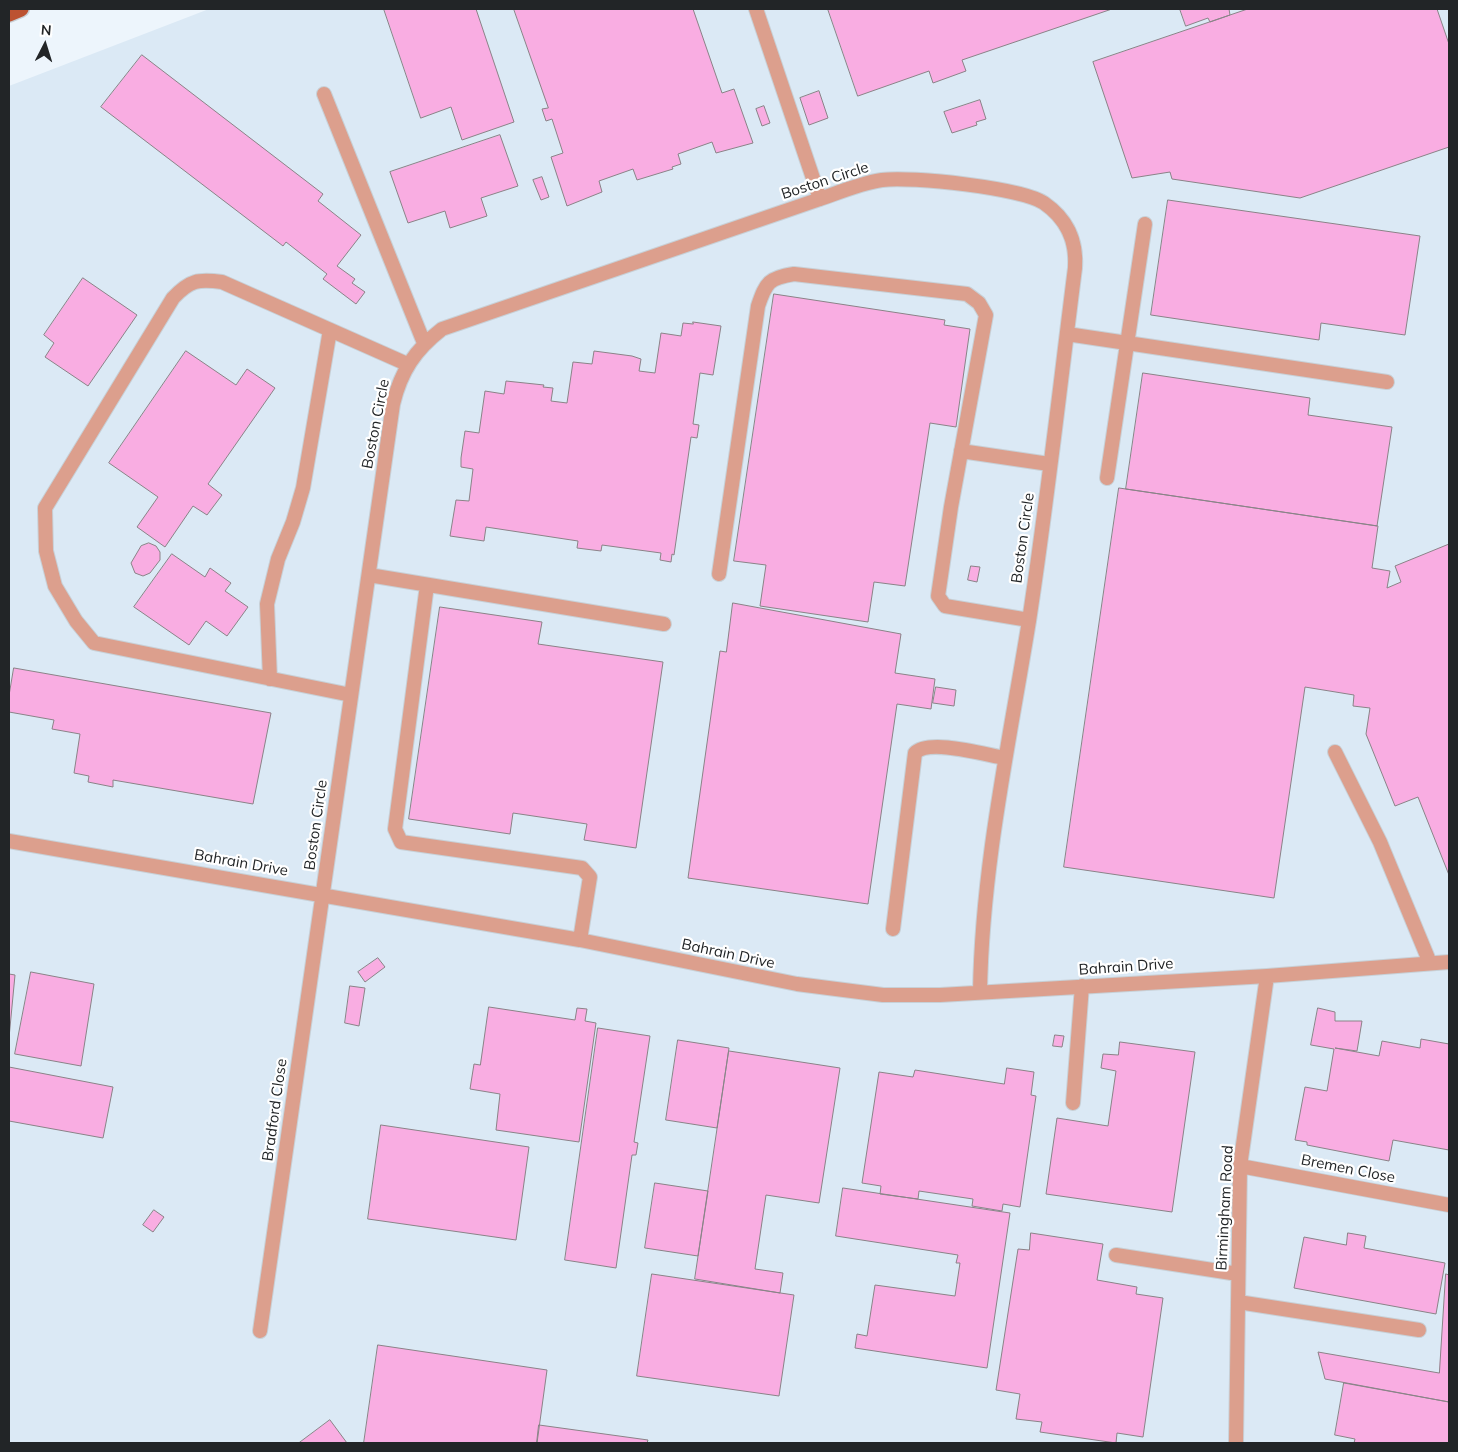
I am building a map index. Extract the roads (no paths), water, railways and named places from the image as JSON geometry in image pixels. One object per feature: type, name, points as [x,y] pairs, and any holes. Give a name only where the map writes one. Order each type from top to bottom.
[{"type":"main road","points":[[9,14],[21,9]]},
{"type":"lane","points":[[756,9],[820,198]]},
{"type":"lane","points":[[324,94],[424,343]]},
{"type":"lane","name":"Boston Circle","points":[[322,893],[393,404],[398,384],[407,364],[424,343],[442,329],[466,320],[820,198],[883,180],[940,180],[1022,195],[1042,202],[1068,227],[1076,250],[1067,334],[1029,620],[1005,758],[981,934],[980,992]]},
{"type":"lane","points":[[1106,478],[1145,224]]},
{"type":"lane","points":[[719,574],[758,306],[764,288],[775,277],[794,274],[967,294],[979,303],[986,315],[961,451],[938,596],[945,606],[1029,620]]},
{"type":"lane","points":[[351,695],[94,643],[76,621],[55,586],[46,551],[44,508],[173,298],[186,284],[205,280],[222,282],[407,364]]},
{"type":"lane","points":[[270,679],[267,604],[278,559],[294,522],[303,488],[330,330]]},
{"type":"lane","points":[[1067,334],[1387,382]]},
{"type":"lane","points":[[961,451],[1049,464]]},
{"type":"lane","points":[[369,575],[664,624]]},
{"type":"lane","points":[[428,584],[395,829],[397,835],[401,842],[582,868],[590,878],[580,940]]},
{"type":"lane","points":[[892,929],[915,753],[919,749],[937,746],[1005,758]]},
{"type":"lane","points":[[1335,752],[1380,842],[1430,964]]},
{"type":"lane","name":"Bahrain Drive","points":[[9,841],[322,893],[580,940],[797,984],[842,991],[891,995],[980,992],[1267,976],[1449,962]]},
{"type":"lane","name":"Bradford Close","points":[[260,1331],[322,893]]},
{"type":"lane","name":"Birmingham Road","points":[[1236,1443],[1240,1166],[1267,976]]},
{"type":"lane","points":[[1073,1102],[1082,986]]},
{"type":"lane","name":"Bremen Close","points":[[1240,1166],[1449,1205]]},
{"type":"lane","points":[[1116,1255],[1238,1274]]},
{"type":"lane","points":[[1238,1302],[1419,1330]]}]
